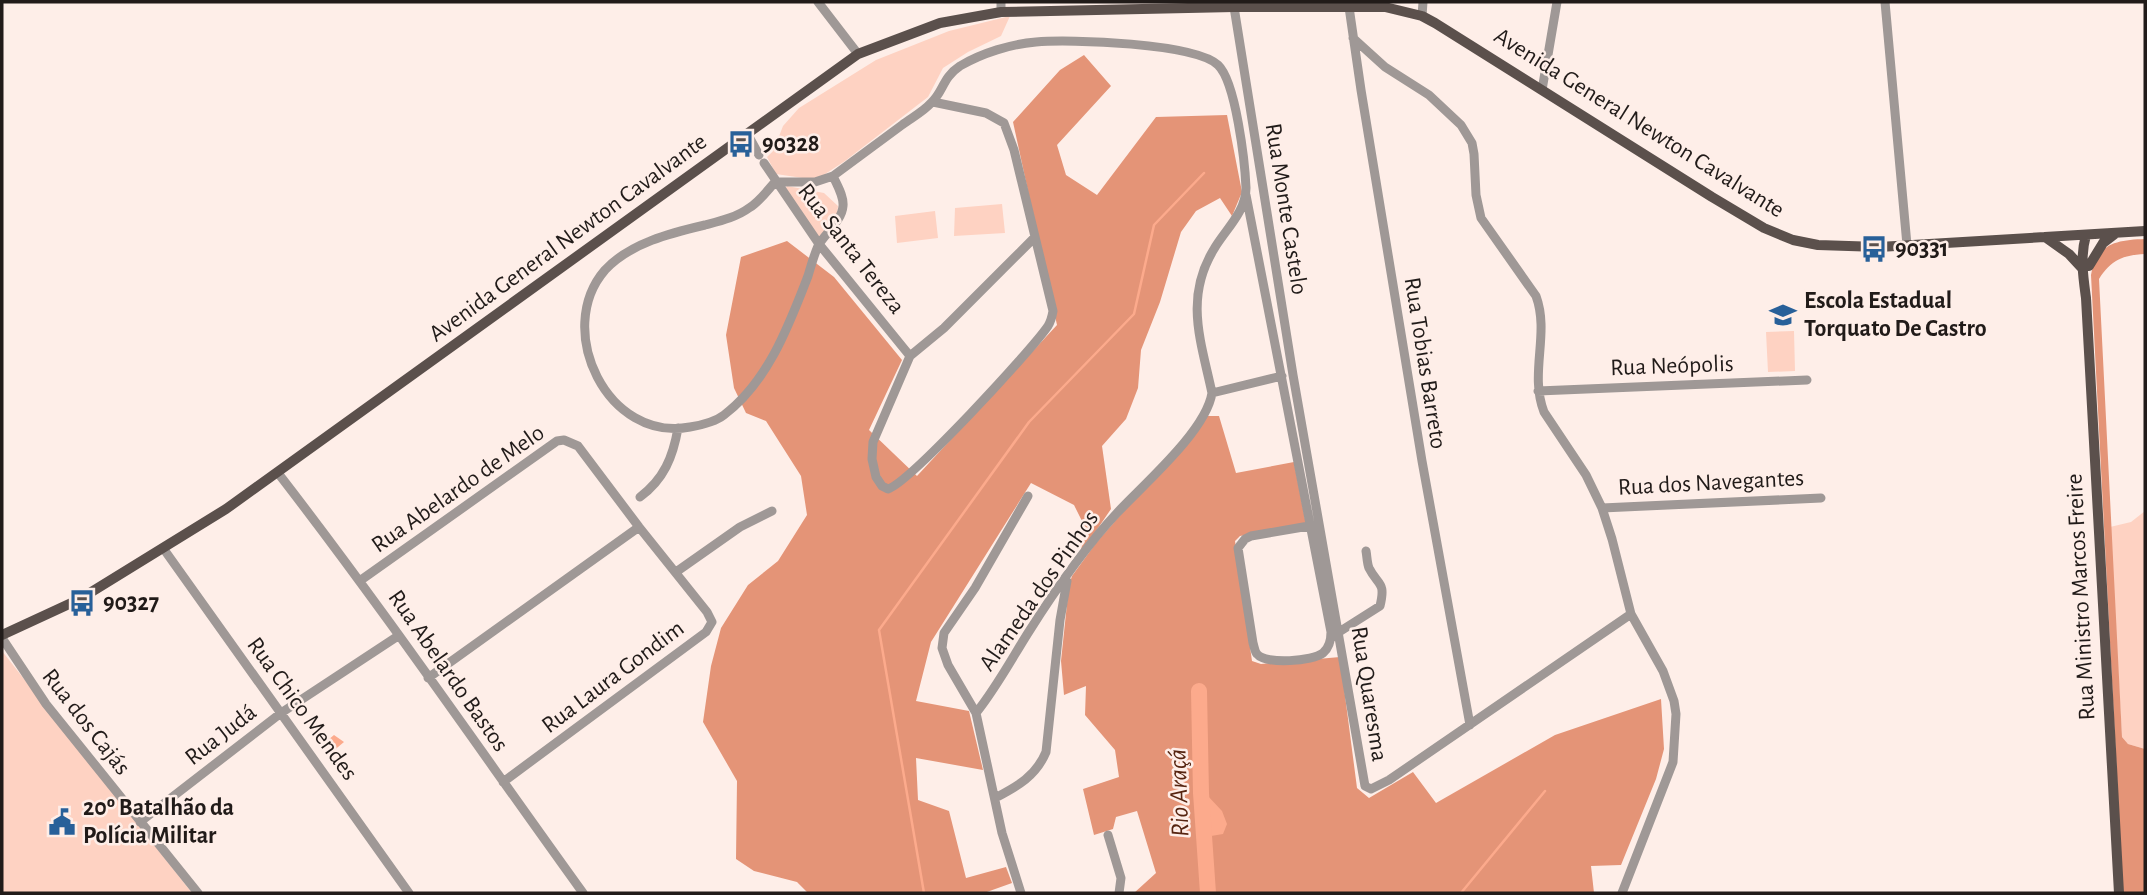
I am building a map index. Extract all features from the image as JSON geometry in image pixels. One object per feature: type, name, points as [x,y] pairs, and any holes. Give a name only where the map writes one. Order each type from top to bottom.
[{"type":"main road","name":"Avenida General Newton Cavalvante","points":[[2,636],[80,599],[278,473],[858,54],[940,23],[1001,7],[1385,5],[1422,16],[1712,197],[1775,233],[1793,240],[1818,245],[1907,246],[2145,232]]},
{"type":"main road","points":[[2043,236],[2085,267],[2103,243],[2116,233]]},
{"type":"main road","name":"Rua Ministro Marcos Freire","points":[[2086,235],[2082,247],[2119,893]]},
{"type":"street","points":[[818,2],[858,54]]},
{"type":"street","points":[[1422,16],[1423,2]]},
{"type":"street","points":[[1542,90],[1557,2]]},
{"type":"street","points":[[1885,2],[1907,246]]},
{"type":"street","name":"Rua Tobias Barreto","points":[[1343,5],[1353,38],[1422,461],[1470,725]]},
{"type":"street","name":"Rua Monte Castelo","points":[[1234,7],[1302,417]]},
{"type":"street","points":[[1353,38],[1385,68],[1429,95],[1452,115],[1472,144],[1476,195],[1481,218],[1535,296],[1539,306],[1543,327],[1537,370],[1538,391],[1544,412],[1586,475],[1602,508],[1631,614],[1669,685],[1676,714],[1673,762],[1622,893]]},
{"type":"street","points":[[833,176],[842,198],[843,209],[819,244],[785,335],[763,372],[724,415],[699,426],[678,428],[643,421],[620,408],[595,371],[583,337],[586,307],[593,289],[606,270],[627,253],[666,234],[726,219],[748,209],[775,182],[816,182],[833,176],[933,102],[947,77],[959,67],[1008,47],[1036,42],[1116,42],[1205,57],[1218,65],[1233,92],[1246,192],[1331,638],[1324,652],[1293,661],[1267,659],[1256,653],[1238,548],[1251,536],[1309,526]]},
{"type":"street","points":[[933,102],[986,113],[1004,123],[1014,150],[1053,311],[1050,323],[1014,366],[920,464],[894,487],[888,489],[876,477],[872,459],[873,442],[910,356],[944,328],[1035,237]]},
{"type":"street","name":"Rua Santa Tereza","points":[[748,135],[775,182],[819,244],[910,356]]},
{"type":"street","points":[[1246,192],[1239,211],[1213,250],[1196,298],[1197,323],[1212,393],[1282,376]]},
{"type":"street","name":"Rua Neópolis","points":[[1538,391],[1807,380]]},
{"type":"street","name":"Alameda dos Pinhos","points":[[976,713],[1004,675],[1028,633],[1115,515],[1198,424],[1210,403],[1212,393]]},
{"type":"street","name":"Rua Quaresma","points":[[1302,417],[1363,781],[1367,788],[1371,789],[1389,780],[1631,614]]},
{"type":"street","points":[[640,498],[659,480],[667,466],[678,428]]},
{"type":"street","name":"Rua Abelardo de Melo","points":[[361,580],[557,441],[564,440],[578,446],[639,527]]},
{"type":"street","name":"Rua Abelardo Bastos","points":[[278,473],[361,580],[398,636],[583,893]]},
{"type":"street","points":[[1021,893],[1002,833],[976,713],[943,655],[943,640],[950,623],[960,612],[1028,496]]},
{"type":"street","name":"Rua dos Navegantes","points":[[1602,508],[1821,498]]},
{"type":"street","points":[[428,678],[639,527],[676,572],[740,527],[772,511]]},
{"type":"street","name":"Rua Chico Mendes","points":[[163,548],[409,893]]},
{"type":"street","points":[[1339,632],[1380,606],[1383,595],[1381,582],[1368,566],[1366,551]]},
{"type":"street","name":"Rua Laura Gondim","points":[[503,782],[646,678],[711,626],[707,612],[676,572]]},
{"type":"street","points":[[995,798],[1033,774],[1046,752],[1056,680],[1060,620],[1068,577]]},
{"type":"street","name":"Rua dos Cajás","points":[[2,636],[40,696],[198,893]]},
{"type":"street","name":"Rua Judá","points":[[140,822],[281,713],[398,636]]},
{"type":"street","points":[[1108,835],[1121,878],[1119,893]]},
{"type":"shaded area","points":[[1010,16],[1001,36],[943,68],[928,97],[845,161],[816,180],[776,174],[767,157],[773,151],[771,143],[778,139],[783,126],[799,108],[876,60],[949,31]]},
{"type":"shaded area","points":[[1084,55],[1111,86],[1057,145],[1066,175],[1097,195],[1156,117],[1227,115],[1242,192],[1232,216],[1220,198],[1196,211],[1181,232],[1160,302],[1141,350],[1138,388],[1126,419],[1102,446],[1111,509],[1081,553],[1083,523],[1074,505],[1031,483],[931,642],[916,701],[969,711],[983,770],[916,758],[918,800],[949,811],[966,878],[1006,867],[1012,883],[984,893],[808,893],[797,882],[754,871],[736,859],[737,781],[703,722],[711,666],[721,628],[748,585],[778,561],[807,515],[801,476],[766,421],[746,413],[734,388],[726,335],[741,257],[787,241],[834,277],[902,360],[869,430],[917,476],[1057,325],[1013,122],[1060,70]]},
{"type":"shaded area","points":[[787,186],[824,193],[838,206],[837,215],[818,241],[785,189]]},
{"type":"shaded area","points":[[1002,204],[1005,233],[954,236],[955,208]]},
{"type":"shaded area","points":[[935,211],[938,238],[897,243],[895,216]]},
{"type":"shaded area","points":[[2145,239],[2145,254],[2118,260],[2108,267],[2099,279],[2122,737],[2128,744],[2145,749],[2145,893],[2123,893],[2091,275],[2098,256],[2110,245]]},
{"type":"shaded area","points":[[1794,331],[1795,371],[1768,372],[1766,332]]},
{"type":"shaded area","points":[[1207,416],[1219,416],[1236,473],[1294,462],[1306,524],[1240,536],[1235,541],[1252,661],[1261,664],[1340,657],[1357,788],[1369,798],[1413,772],[1436,803],[1555,735],[1661,699],[1664,749],[1656,779],[1621,865],[1591,866],[1594,893],[1134,893],[1156,873],[1137,811],[1116,817],[1113,829],[1094,835],[1083,789],[1119,777],[1115,750],[1085,715],[1086,686],[1064,695],[1061,661],[1069,585],[1072,576],[1096,543]]},
{"type":"shaded area","points":[[2145,511],[2145,749],[2128,744],[2122,737],[2110,527],[2131,522]]},
{"type":"shaded area","points":[[2,651],[192,893],[2,893]]},
{"type":"shaded area","points":[[334,735],[344,742],[332,752],[322,745]]},
{"type":"shaded area","points":[[1207,786],[1206,794],[1222,811],[1227,824],[1223,834],[1205,837],[1196,824],[1199,813],[1204,811],[1206,802],[1201,798],[1201,793]]},
{"type":"waterway","points":[[924,893],[879,630],[1029,422],[1134,314],[1154,225],[1204,173]]},
{"type":"waterway","name":"Rio Araçá","points":[[1199,691],[1201,793],[1208,893]]},
{"type":"waterway","name":"Rio Araçá","points":[[1461,893],[1545,791]]},
{"type":"place","name":"90328","points":[[741,144]]},
{"type":"place","name":"90331","points":[[1874,249]]},
{"type":"place","name":"Escola Estadual Torquato De Castro","points":[[1783,315]]},
{"type":"place","name":"90327","points":[[82,603]]},
{"type":"place","name":"20º Batalhão da Polícia Militar","points":[[62,822]]}]
